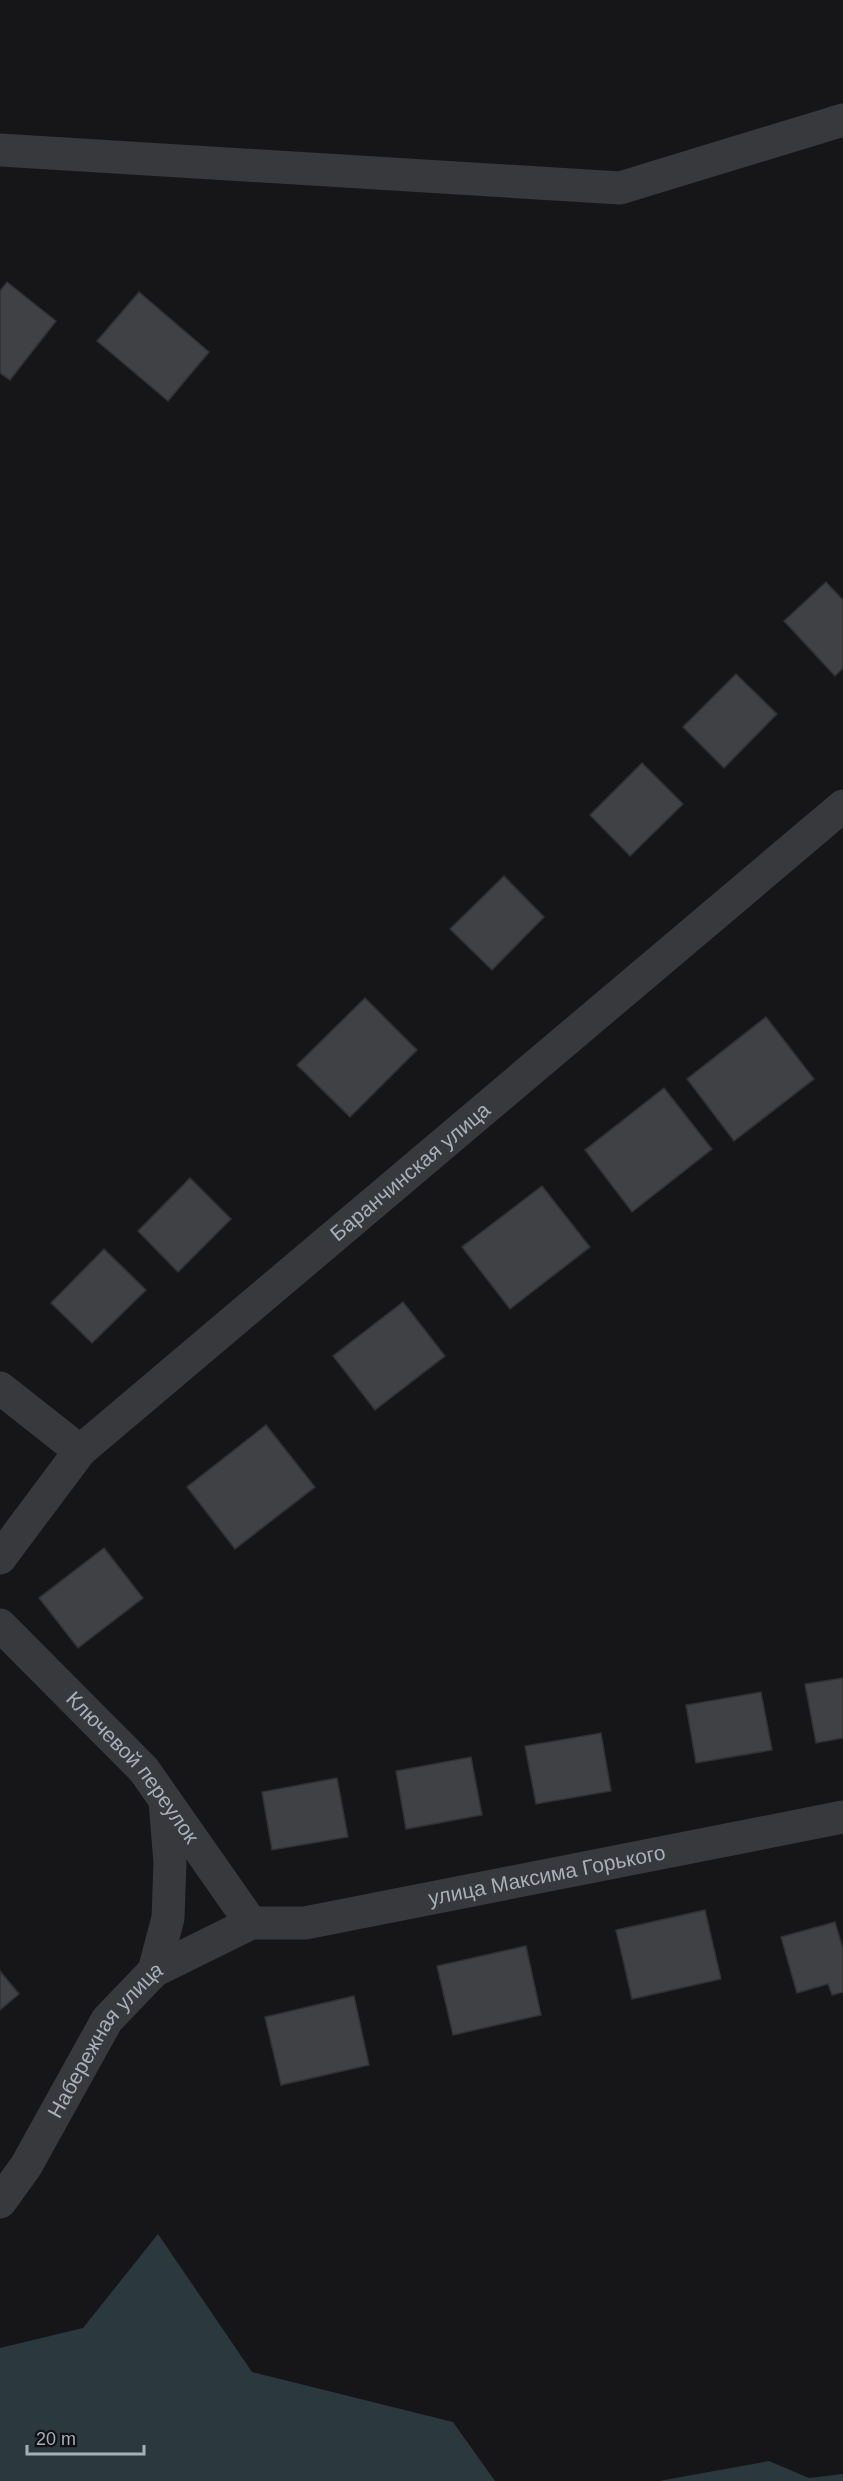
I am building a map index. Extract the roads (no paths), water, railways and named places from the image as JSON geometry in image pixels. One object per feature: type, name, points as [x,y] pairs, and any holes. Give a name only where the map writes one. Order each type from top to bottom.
[{"type":"street","points":[[0,150],[620,188],[843,120]]},
{"type":"street","name":"Баранчинская улица","points":[[0,1558],[80,1451],[843,806]]},
{"type":"street","points":[[0,1388],[80,1451]]},
{"type":"street","name":"Ключевой переулок","points":[[0,1625],[144,1770],[250,1923]]},
{"type":"street","points":[[154,1971],[168,1918],[170,1863],[165,1800]]},
{"type":"street","name":"улица Максима Горького","points":[[250,1923],[305,1923],[843,1816]]},
{"type":"street","name":"Набережная улица","points":[[0,2202],[26,2166],[107,2020],[154,1971],[250,1923]]}]
